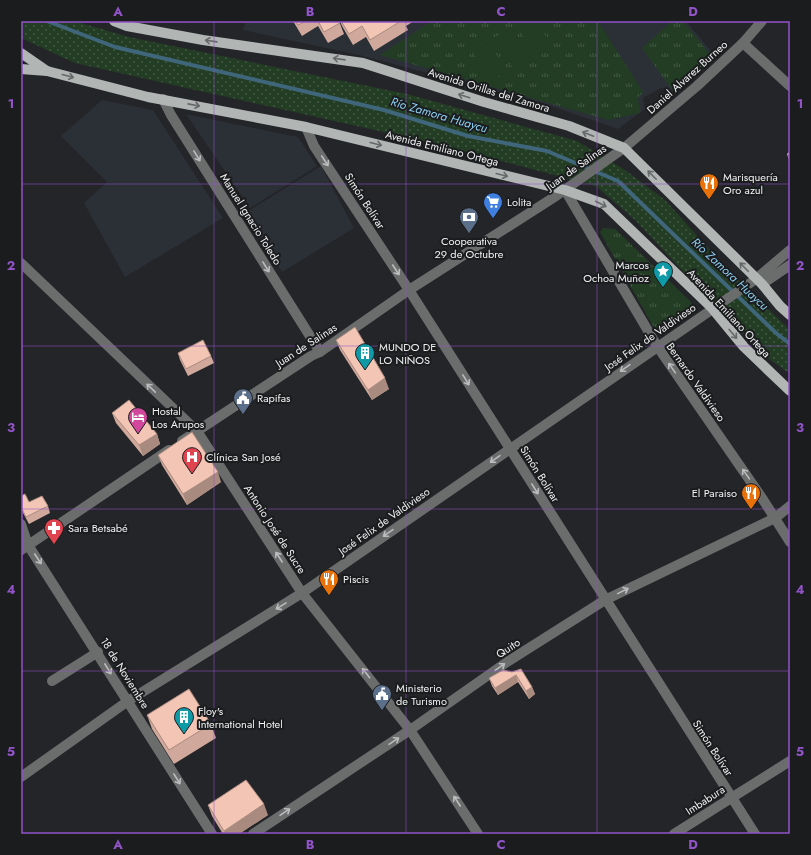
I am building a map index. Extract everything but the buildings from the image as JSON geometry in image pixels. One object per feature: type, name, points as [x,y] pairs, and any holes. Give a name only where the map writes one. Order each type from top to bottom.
[{"type":"main road","name":"Avenida Orillas del Zamora","points":[[114,21],[127,26],[203,40],[363,62],[484,102],[569,126],[624,148],[759,282],[790,316]]},
{"type":"main road","name":"Avenida Emiliano Ortega","points":[[21,52],[47,71],[148,97],[306,127],[565,190],[604,204],[712,308],[744,347],[790,391]]},
{"type":"main road","points":[[21,69],[47,71]]},
{"type":"street","name":"Daniel Alvarez Burneo","points":[[624,148],[697,86],[743,43],[762,21]]},
{"type":"street","points":[[743,43],[790,86]]},
{"type":"street","name":"Manuel Ignacio Toledo","points":[[163,99],[171,115],[320,352]]},
{"type":"street","name":"Simón Bolívar","points":[[306,127],[314,146],[409,290],[755,834]]},
{"type":"street","name":"Juan de Salinas","points":[[25,547],[197,431],[311,356],[320,352],[409,290],[565,190],[624,148]]},
{"type":"street","name":"Bernardo Valdivieso","points":[[565,190],[657,346],[790,542]]},
{"type":"street","points":[[759,282],[790,250]]},
{"type":"street","name":"Antonio José de Sucre","points":[[21,264],[197,431],[302,593],[410,730],[478,834]]},
{"type":"street","points":[[759,282],[790,265]]},
{"type":"street","name":"José Felix de Valdivieso","points":[[21,777],[128,701],[302,593],[712,308],[759,282]]},
{"type":"street","name":"Quito","points":[[253,834],[410,730],[507,662],[605,600],[775,518],[790,506]]},
{"type":"street","name":"18 de Noviembre","points":[[21,524],[25,547],[98,652],[212,834]]},
{"type":"street","points":[[52,681],[98,652]]},
{"type":"street","name":"Imbabura","points":[[674,834],[790,761]]},
{"type":"shaded area","points":[[246,21],[686,21],[715,56],[673,91],[661,88],[643,98],[645,109],[618,129],[548,105],[363,56],[243,30]]},
{"type":"shaded area","points":[[102,100],[153,110],[223,218],[125,277],[84,203],[107,182],[61,136]]},
{"type":"shaded area","points":[[186,114],[298,137],[317,166],[250,208]]},
{"type":"shaded area","points":[[321,166],[354,228],[282,272],[245,213]]},
{"type":"green space","points":[[21,21],[74,21],[129,37],[407,94],[577,141],[625,170],[665,200],[727,269],[790,330],[790,374],[768,358],[723,314],[635,220],[596,186],[437,144],[75,63],[21,38]]},
{"type":"green space","points":[[432,21],[598,21],[643,92],[638,98],[640,113],[608,120],[380,55]]},
{"type":"green space","points":[[523,21],[536,21],[552,46],[535,55],[516,25]]},
{"type":"green space","points":[[672,21],[683,21],[713,58],[673,91],[642,48]]},
{"type":"green space","points":[[511,28],[530,59],[513,68],[494,38]]},
{"type":"green space","points":[[488,41],[507,72],[490,81],[472,51]]},
{"type":"green space","points":[[603,228],[615,229],[691,302],[690,315],[665,331],[653,326],[600,232]]},
{"type":"waterway","name":"Río Zamora Huaycu","points":[[47,21],[115,47],[384,110],[468,136],[547,151],[618,181],[776,333],[790,344]]},
{"type":"place","name":"Marisquería Oro azul","points":[[709,200]]},
{"type":"place","name":"Lolita","points":[[493,219]]},
{"type":"place","name":"Cooperativa 29 de Octubre","points":[[469,234]]},
{"type":"place","name":"Marcos Ochoa Muñoz","points":[[663,288]]},
{"type":"place","name":"MUNDO DE LO NIÑOS","points":[[365,370]]},
{"type":"place","name":"Rapifas","points":[[243,415]]},
{"type":"place","name":"Hostal Los Arupos","points":[[138,434]]},
{"type":"place","name":"Clínica San José","points":[[192,474]]},
{"type":"place","name":"El Paraiso","points":[[751,510]]},
{"type":"place","name":"Sara Betsabé","points":[[54,545]]},
{"type":"place","name":"Piscis","points":[[329,596]]},
{"type":"place","name":"Ministerio de Turismo","points":[[382,711]]},
{"type":"place","name":"Floy's International Hotel","points":[[184,734]]}]
